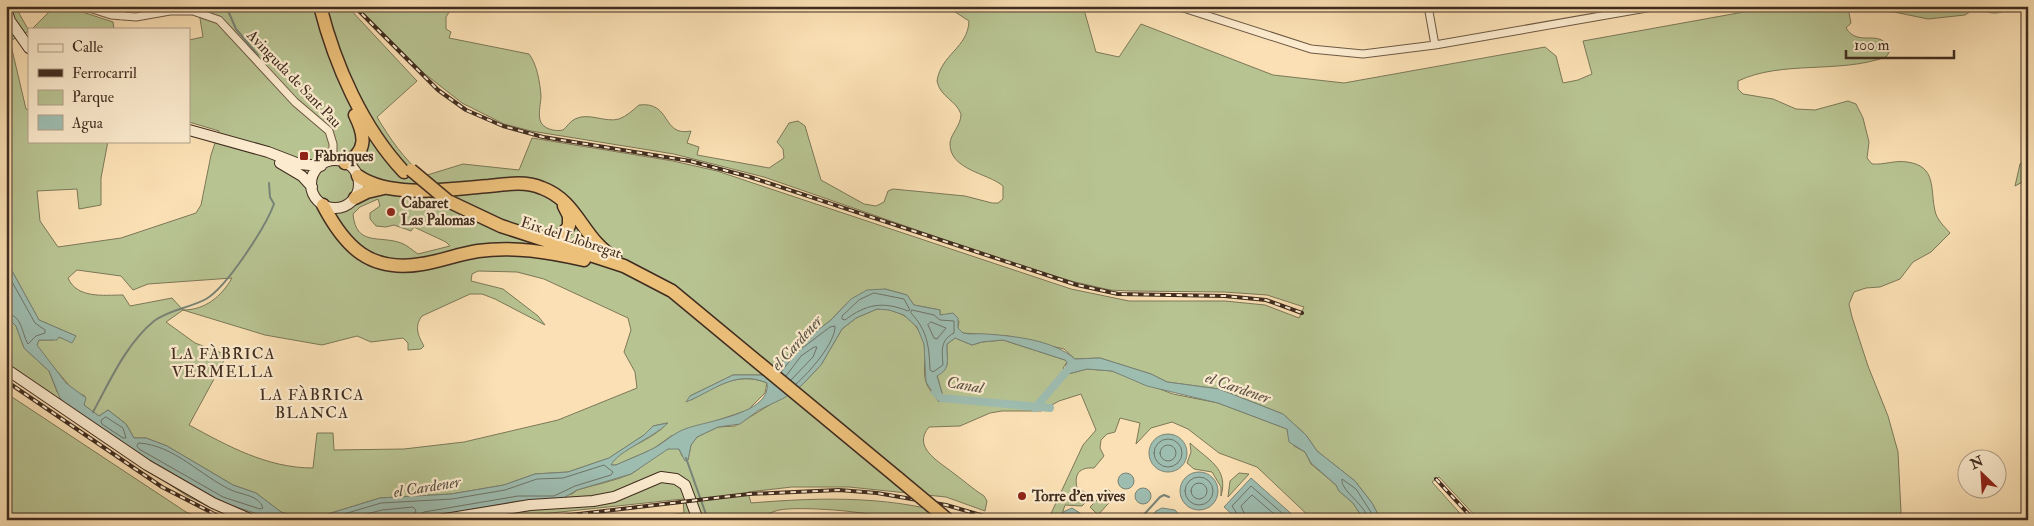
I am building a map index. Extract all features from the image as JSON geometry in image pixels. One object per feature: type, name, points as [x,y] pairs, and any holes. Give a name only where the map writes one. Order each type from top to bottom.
[{"type":"highway","points":[[312,6],[332,66],[363,133],[362,149],[333,161]]},
{"type":"highway","points":[[320,6],[338,61],[361,110],[386,151],[444,202]]},
{"type":"highway","points":[[326,6],[338,46],[358,93],[379,130],[407,171]]},
{"type":"highway","points":[[358,176],[371,184],[386,188],[436,190],[520,183],[542,188],[557,196],[571,207],[597,246],[614,258],[636,267],[645,275]]},
{"type":"highway","points":[[355,198],[367,192],[386,188]]},
{"type":"highway","points":[[501,226],[514,227],[546,237],[560,236],[569,226],[570,221],[566,209],[557,196]]},
{"type":"highway","name":"Eix del Llobregat","points":[[444,202],[478,218],[600,258],[645,275],[691,308]]},
{"type":"highway","name":"Eix del Llobregat","points":[[444,202],[480,224],[620,270],[691,308]]},
{"type":"highway","points":[[323,205],[336,229],[352,246],[370,258],[388,264],[414,265],[478,251],[507,249],[551,253],[596,263]]},
{"type":"highway","points":[[691,308],[895,479],[948,520]]},
{"type":"highway","points":[[895,479],[940,520]]},
{"type":"street","name":"Avinguda de Sant Pau","points":[[83,6],[111,15],[136,17],[169,9],[194,11],[219,20],[295,102],[328,131],[333,140],[333,161]]},
{"type":"street","points":[[120,6],[122,16]]},
{"type":"street","points":[[1177,6],[1310,49],[1363,54],[1434,45],[1658,6]]},
{"type":"street","points":[[1428,6],[1434,45]]},
{"type":"street","points":[[6,8],[10,21],[28,47]]},
{"type":"street","points":[[190,130],[299,164],[333,161],[353,168],[358,176],[359,187],[355,198],[349,204],[339,208],[323,205],[315,197],[312,187],[313,175],[333,161]]},
{"type":"street","points":[[252,149],[296,171],[312,187]]},
{"type":"street","points":[[6,369],[147,465],[213,503],[252,520]]},
{"type":"street","points":[[439,520],[530,505],[593,501],[614,497],[661,477],[676,479],[685,485],[698,520]]},
{"type":"green space","points":[[6,6],[15,6],[28,29],[28,32],[10,41],[26,109],[28,110],[28,142],[108,142],[101,178],[101,205],[79,209],[77,189],[37,191],[40,221],[58,247],[121,238],[196,213],[201,205],[211,155],[219,131],[190,122],[190,40],[203,37],[198,6],[347,6],[417,81],[377,117],[398,148],[424,176],[463,164],[519,170],[532,138],[673,161],[717,171],[1071,289],[1129,301],[1225,301],[1265,305],[1299,318],[1304,307],[1267,295],[1224,292],[1110,290],[1071,281],[1006,261],[764,177],[674,154],[531,131],[504,124],[462,103],[425,74],[357,6],[453,6],[446,17],[446,29],[451,32],[449,38],[529,54],[536,68],[540,85],[540,120],[543,126],[553,130],[563,130],[573,120],[580,117],[608,120],[619,119],[639,105],[649,105],[657,108],[675,129],[691,131],[687,143],[699,147],[697,155],[769,168],[784,158],[783,149],[777,142],[789,123],[798,121],[805,126],[821,180],[864,204],[876,206],[884,202],[888,191],[893,189],[965,196],[992,203],[998,203],[1003,199],[1003,186],[962,165],[951,152],[951,139],[961,114],[956,105],[941,91],[937,81],[939,72],[944,64],[964,38],[968,30],[969,21],[946,6],[1083,6],[1096,52],[1119,57],[1141,24],[1273,75],[1344,83],[1545,47],[1556,56],[1563,83],[1578,80],[1592,74],[1583,41],[1777,6],[2018,6],[1997,13],[1988,12],[1977,7],[1965,15],[1928,19],[1894,12],[1848,8],[1851,23],[1846,28],[1857,37],[1881,40],[1890,51],[1886,57],[1849,65],[1773,71],[1738,81],[1738,89],[1743,94],[1773,99],[1796,109],[1815,110],[1848,101],[1856,104],[1863,118],[1869,142],[1867,158],[1872,164],[1907,162],[1917,164],[1923,168],[1928,173],[1932,187],[1936,214],[1950,233],[1931,252],[1913,262],[1900,279],[1880,287],[1866,288],[1854,292],[1849,304],[1868,366],[1888,416],[1898,452],[1901,512],[1898,520],[1479,520],[1439,477],[1432,482],[1466,520],[1381,520],[1372,503],[1355,481],[1317,451],[1306,435],[1283,414],[1219,389],[1167,382],[1151,374],[1100,358],[1075,359],[1064,349],[1008,336],[962,333],[958,328],[959,321],[940,315],[940,310],[914,305],[907,295],[885,289],[847,303],[831,320],[790,352],[774,371],[763,375],[733,375],[690,396],[691,400],[727,382],[737,380],[756,380],[767,383],[765,393],[748,410],[671,436],[653,449],[616,465],[610,465],[622,453],[654,435],[667,423],[653,426],[644,435],[609,458],[568,472],[535,474],[504,485],[451,494],[380,498],[315,518],[296,517],[281,512],[256,493],[233,485],[167,446],[146,438],[134,438],[126,424],[108,410],[99,416],[97,415],[84,405],[85,396],[74,391],[39,350],[37,345],[39,340],[53,340],[59,337],[67,340],[76,336],[39,320],[6,260]],"holes":[[[378,199],[380,206],[370,213],[370,219],[376,226],[386,227],[394,225],[411,231],[414,227],[446,242],[450,246],[418,254],[401,243],[364,236],[355,224],[353,214],[360,207]],[[77,270],[121,276],[133,290],[148,284],[232,278],[223,291],[212,301],[198,308],[183,310],[172,298],[130,306],[123,295],[84,293],[72,285],[68,278]],[[478,271],[517,272],[544,279],[628,318],[631,330],[624,352],[635,372],[637,388],[558,420],[464,442],[404,449],[334,450],[333,433],[317,433],[313,468],[296,467],[264,460],[248,454],[218,441],[189,425],[227,355],[195,343],[166,322],[183,310],[265,335],[322,345],[357,336],[371,342],[403,338],[408,343],[408,350],[421,349],[424,346],[419,335],[418,324],[422,316],[470,294],[482,294],[495,299],[545,325],[538,316],[503,289],[471,281],[472,274]]]},
{"type":"green space","points":[[55,6],[64,6],[113,22],[114,28],[33,28]]},
{"type":"green space","points":[[2028,158],[2028,179],[2015,186],[2020,164]]},
{"type":"green space","points":[[877,309],[885,309],[900,314],[917,328],[924,343],[924,373],[926,382],[939,402],[942,393],[937,375],[946,366],[947,344],[955,338],[972,345],[1003,340],[1065,360],[1067,362],[1063,368],[1068,374],[1087,369],[1112,371],[1173,394],[1218,403],[1287,429],[1294,446],[1305,452],[1311,464],[1336,485],[1339,491],[1353,503],[1364,520],[1313,520],[1257,467],[1219,453],[1188,429],[1172,422],[1151,428],[1136,444],[1140,423],[1120,418],[1115,432],[1107,434],[1101,440],[1100,448],[1104,456],[1094,468],[1081,470],[1077,475],[1077,488],[1086,493],[1094,493],[1082,506],[1065,505],[1060,520],[1048,520],[1083,445],[1096,430],[1081,394],[1059,401],[1041,411],[1002,411],[990,413],[960,426],[929,427],[923,441],[929,453],[984,496],[987,501],[985,511],[946,497],[849,487],[792,487],[748,492],[751,503],[833,499],[888,502],[942,512],[968,520],[891,520],[868,514],[835,510],[789,509],[772,512],[763,520],[623,520],[684,513],[683,499],[485,520],[397,520],[572,494],[577,490],[631,474],[660,453],[672,448],[679,449],[682,456],[688,460],[691,445],[697,437],[718,427],[735,426],[801,386],[821,365],[842,329],[856,318]]},
{"type":"green space","points":[[6,316],[16,326],[24,348],[49,371],[57,392],[137,453],[221,502],[279,520],[237,520],[187,496],[6,375]]},
{"type":"green space","points":[[6,393],[186,512],[205,520],[6,520]]},
{"type":"green space","points":[[1190,443],[1210,460],[1219,471],[1223,486],[1221,496],[1221,487],[1212,472],[1194,469],[1187,463],[1191,452]]},
{"type":"green space","points":[[1239,473],[1249,474],[1228,497],[1230,481]]},
{"type":"green space","points":[[1108,489],[1115,496],[1098,515],[1090,507]]},
{"type":"water","points":[[6,260],[39,320],[76,336],[72,343],[59,337],[57,340],[39,340],[37,345],[66,383],[86,398],[84,405],[99,416],[108,410],[126,424],[134,438],[146,438],[167,446],[233,485],[256,493],[281,512],[296,517],[315,518],[380,498],[451,494],[504,485],[535,474],[568,472],[609,458],[644,435],[653,426],[668,423],[662,429],[621,455],[611,465],[616,465],[656,447],[681,431],[749,409],[766,394],[767,383],[755,379],[735,380],[686,402],[690,396],[733,375],[763,375],[774,371],[794,348],[831,320],[851,299],[867,290],[885,289],[907,295],[914,305],[940,310],[940,315],[953,313],[958,318],[958,328],[963,333],[997,335],[1045,343],[1056,347],[1075,359],[1100,358],[1151,374],[1167,382],[1219,389],[1283,414],[1306,435],[1317,451],[1355,481],[1372,503],[1381,520],[1364,520],[1353,503],[1311,463],[1305,452],[1289,442],[1287,429],[1218,403],[1147,386],[1112,371],[1087,369],[1068,374],[1064,372],[1067,362],[1065,360],[1003,340],[972,345],[955,338],[947,344],[945,370],[937,376],[942,393],[939,402],[926,382],[924,344],[917,327],[904,315],[889,310],[877,309],[856,318],[842,329],[821,365],[801,386],[784,398],[759,410],[740,424],[718,427],[697,437],[691,445],[688,460],[685,461],[679,449],[668,449],[631,474],[577,490],[562,499],[543,502],[518,501],[423,518],[397,520],[273,519],[221,502],[137,453],[75,413],[60,398],[49,371],[24,348],[16,326],[6,316]]},
{"type":"water","points":[[1168,434],[1182,439],[1187,453],[1182,467],[1168,472],[1154,467],[1149,453],[1154,439]]},
{"type":"water","points":[[1199,472],[1213,477],[1218,491],[1213,505],[1199,510],[1185,505],[1180,491],[1185,477]]},
{"type":"water","points":[[1126,473],[1132,475],[1134,481],[1132,487],[1126,489],[1120,487],[1118,481],[1120,475]]},
{"type":"water","points":[[1251,478],[1296,518],[1295,520],[1238,520],[1224,507]]},
{"type":"water","points":[[1143,488],[1149,490],[1151,496],[1149,502],[1143,504],[1137,502],[1135,496],[1137,490]]},
{"type":"water","points":[[1072,508],[1080,513],[1081,520],[1062,520],[1063,512]]},
{"type":"water","points":[[1162,508],[1175,510],[1184,520],[1149,520],[1156,511]]},
{"type":"waterway","points":[[226,6],[236,29],[258,55]]},
{"type":"waterway","points":[[93,412],[119,364],[144,330],[160,317],[206,299],[215,292],[235,269],[255,241],[274,204],[270,197],[269,183]]},
{"type":"waterway","name":"Canal","points":[[1035,408],[1071,366]]},
{"type":"waterway","name":"Canal","points":[[935,392],[941,398],[1050,408]]},
{"type":"waterway","points":[[686,458],[708,520]]},
{"type":"waterway","points":[[1139,520],[1160,497],[1164,495],[1169,497]]},
{"type":"railway","points":[[354,6],[438,90],[466,110],[503,126],[543,137],[690,161],[750,177],[1077,285],[1118,294],[1225,296],[1266,300],[1302,313]]},
{"type":"railway","points":[[6,381],[162,487],[226,520]]},
{"type":"railway","points":[[1436,479],[1474,520]]},
{"type":"railway","points":[[528,520],[749,494],[839,490],[877,493],[946,505],[998,520]]},
{"type":"place","name":"Fàbriques","points":[[304,156]]},
{"type":"place","name":"Cabaret Las Palomas","points":[[391,212]]},
{"type":"place","name":"Torre d'en vives","points":[[1022,496]]},
{"type":"district","name":"LA FÀBRICA VERMELLA","points":[[223,363]]},
{"type":"district","name":"LA FÀBRICA BLANCA","points":[[312,404]]},
{"type":"water label","name":"el Cardener","points":[[797,343]]},
{"type":"water label","name":"el Cardener","points":[[1238,388]]},
{"type":"water label","name":"el Cardener","points":[[427,487]]}]
